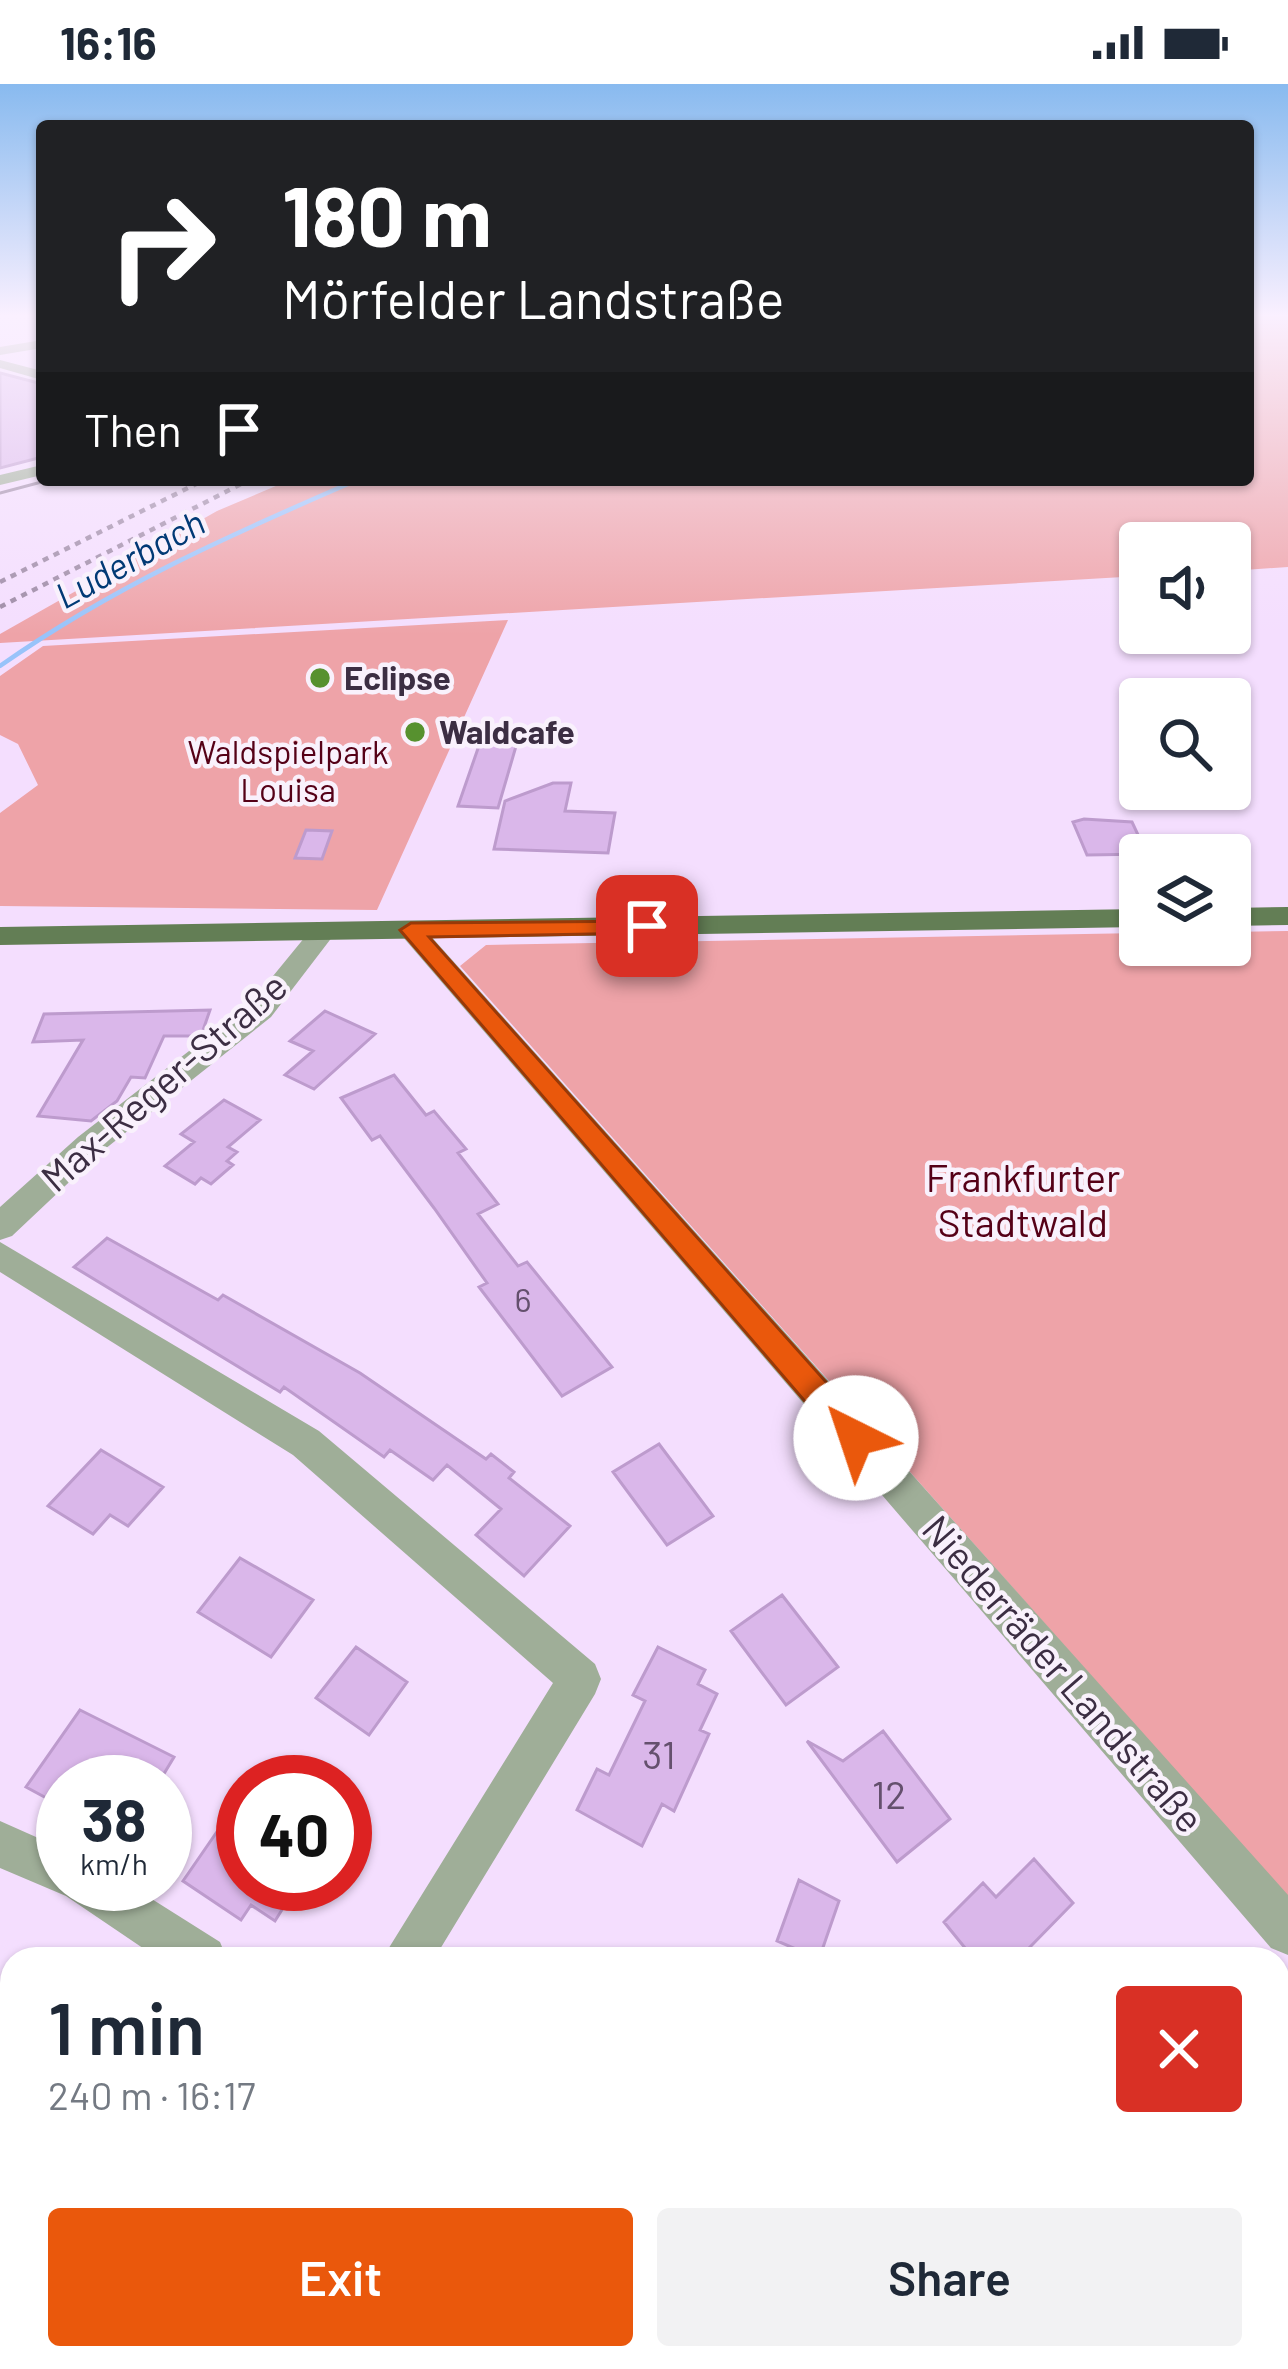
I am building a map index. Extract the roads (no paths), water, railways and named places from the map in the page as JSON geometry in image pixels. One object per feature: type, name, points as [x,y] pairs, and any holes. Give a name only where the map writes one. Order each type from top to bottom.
[{"type":"main road","points":[[1251,917],[1288,916]]},
{"type":"main road","points":[[0,936],[1119,918]]},
{"type":"street","points":[[0,480],[36,471]]},
{"type":"street","name":"Niederräder Landstraße","points":[[411,930],[1288,1931]]},
{"type":"street","name":"Max-Reger-Straße","points":[[0,1227],[89,1145],[261,1010],[323,932]]},
{"type":"street","points":[[0,1255],[306,1443],[580,1679],[413,1947]]},
{"type":"street","points":[[0,1844],[36,1861]]},
{"type":"street","points":[[127,1911],[183,1947]]},
{"type":"waterway","name":"Luderbach","points":[[0,666],[130,586],[344,486]]},
{"type":"tram line","points":[[0,493],[36,483]]},
{"type":"railway","points":[[0,582],[192,486]]},
{"type":"railway","points":[[0,607],[237,486]]},
{"type":"place","name":"Eclipse","points":[[320,678]]},
{"type":"place","name":"Waldcafe","points":[[415,732]]},
{"type":"park label","name":"Waldspielpark Louisa","points":[[288,771]]},
{"type":"park label","name":"Frankfurter Stadtwald","points":[[1023,1200]]}]
